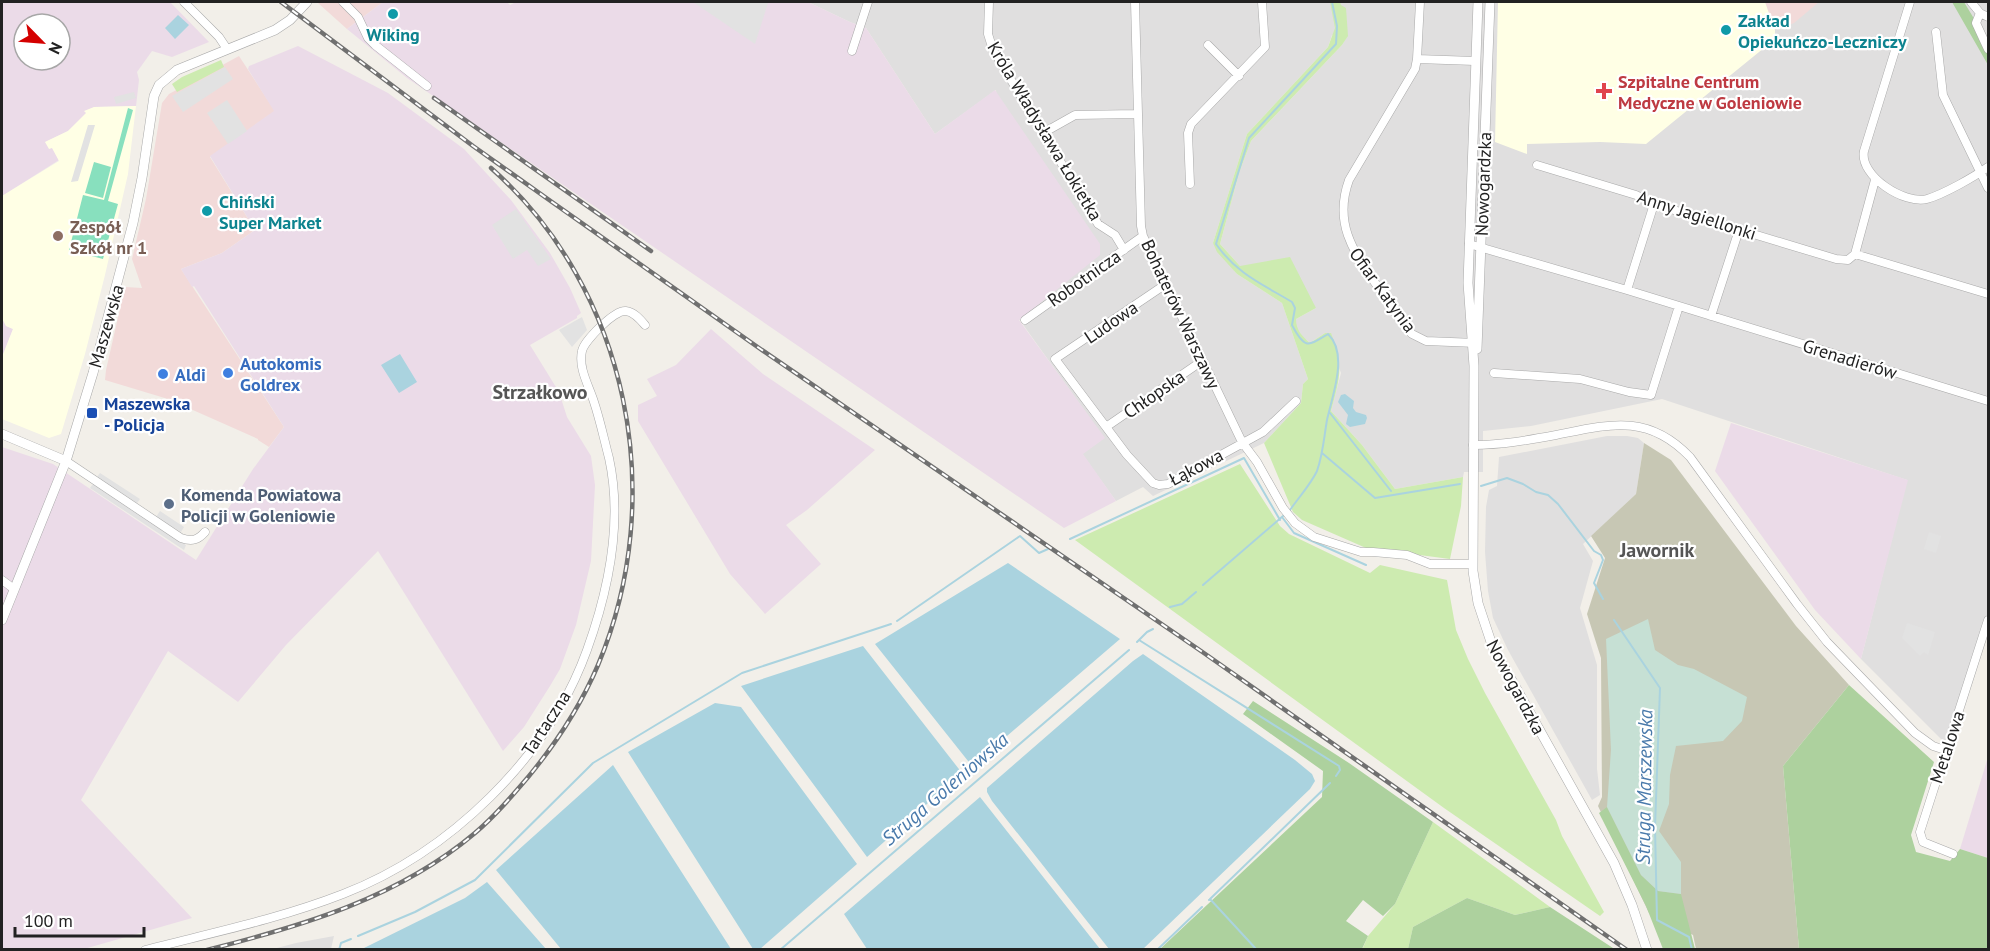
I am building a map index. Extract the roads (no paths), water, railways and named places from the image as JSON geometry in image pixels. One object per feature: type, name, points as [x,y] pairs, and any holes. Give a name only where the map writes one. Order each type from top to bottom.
[{"type":"street","points":[[184,2],[219,37],[227,49]]},
{"type":"street","name":"Maszewska","points":[[2,620],[66,461],[91,379],[125,254],[142,178],[153,96],[159,85],[177,70],[275,30],[290,20],[307,2]]},
{"type":"street","points":[[343,2],[358,17],[368,38],[375,45],[427,86]]},
{"type":"street","points":[[852,51],[868,2]]},
{"type":"street","name":"Króla Władysława Łokietka","points":[[989,2],[989,41],[1098,224],[1115,235],[1124,250]]},
{"type":"street","name":"Bohaterów Warszawy","points":[[1135,2],[1140,212],[1143,236],[1242,442],[1257,462],[1283,508],[1295,523],[1314,537],[1361,552],[1407,555],[1430,564],[1473,564]]},
{"type":"street","points":[[1190,184],[1189,128],[1265,47],[1262,2]]},
{"type":"street","name":"Ofiar Katynia","points":[[1420,2],[1417,59],[1411,78],[1349,180],[1344,199],[1344,226],[1353,252],[1412,334],[1426,341],[1474,343]]},
{"type":"street","name":"Nowogardzka","points":[[1474,343],[1468,283],[1478,2]]},
{"type":"street","name":"Nowogardzka","points":[[1490,2],[1481,247],[1474,343],[1473,564],[1478,603],[1492,645],[1614,863],[1632,905],[1647,950]]},
{"type":"street","points":[[1910,2],[1864,151],[1864,162],[1875,180],[1893,191],[1921,200],[1932,197],[1989,166]]},
{"type":"street","points":[[1971,2],[1980,13],[1989,17]]},
{"type":"street","points":[[1980,13],[1976,23],[1989,49]]},
{"type":"street","points":[[1936,32],[1943,95],[1989,188]]},
{"type":"street","points":[[1208,45],[1239,76]]},
{"type":"street","points":[[1417,59],[1475,61]]},
{"type":"street","points":[[1043,133],[1076,115],[1137,114]]},
{"type":"street","name":"Anny Jagiellonki","points":[[1537,165],[1635,195],[1654,204],[1842,261],[1848,260],[1855,254],[1989,294]]},
{"type":"street","points":[[1855,254],[1875,180]]},
{"type":"street","points":[[1627,290],[1654,204]]},
{"type":"street","points":[[1711,316],[1739,230]]},
{"type":"street","name":"Robotnicza","points":[[1025,320],[1143,236]]},
{"type":"street","name":"Grenadierów","points":[[1469,244],[1989,401]]},
{"type":"street","name":"Ludowa","points":[[1106,427],[1055,359],[1166,284]]},
{"type":"street","points":[[1494,373],[1580,379],[1629,392],[1651,395],[1679,306]]},
{"type":"street","name":"Tartaczna","points":[[144,950],[314,904],[373,881],[405,863],[446,835],[506,781],[528,754],[549,724],[585,653],[601,608],[614,534],[615,494],[609,459],[583,368],[582,351],[591,336],[621,311],[630,312],[645,325]]},
{"type":"street","name":"Chłopska","points":[[1106,427],[1202,361]]},
{"type":"street","name":"Łąkowa","points":[[1106,427],[1148,478],[1159,485],[1168,484],[1263,432],[1296,401]]},
{"type":"street","points":[[1473,445],[1511,443],[1612,424],[1636,426],[1663,435],[1690,458],[1827,642],[1915,733],[1933,746],[1946,750]]},
{"type":"street","points":[[2,434],[66,461],[181,538],[193,541],[205,532]]},
{"type":"street","points":[[2,580],[14,589]]},
{"type":"street","name":"Metalowa","points":[[1953,854],[1923,842],[1921,838],[1923,821],[1989,620]]},
{"type":"water","points":[[178,15],[189,25],[175,39],[165,28]]},
{"type":"water","points":[[400,354],[417,382],[399,393],[381,365]]},
{"type":"water","points":[[1345,394],[1354,401],[1353,408],[1356,412],[1366,415],[1365,424],[1350,427],[1346,424],[1348,415],[1338,402],[1341,395]]},
{"type":"water","points":[[1008,563],[1120,639],[972,766],[875,644]]},
{"type":"water","points":[[863,646],[962,773],[867,857],[741,686]]},
{"type":"water","points":[[1143,654],[1295,760],[1312,774],[1315,781],[1310,789],[1143,949],[1109,949],[992,801],[987,788]]},
{"type":"water","points":[[715,703],[741,707],[857,864],[760,949],[753,949],[628,752]]},
{"type":"water","points":[[613,765],[731,949],[561,949],[496,870]]},
{"type":"water","points":[[980,797],[1100,949],[867,949],[844,914]]},
{"type":"water","points":[[487,882],[546,949],[362,949],[465,898]]},
{"type":"waterway","name":"Struga Goleniowska","points":[[1290,510],[1312,481],[1319,465],[1337,376],[1337,352],[1328,334],[1311,343],[1300,339],[1292,325],[1295,308],[1292,302],[1241,271],[1216,244],[1249,138],[1336,44],[1337,26],[1332,2]]},
{"type":"waterway","points":[[1330,413],[1391,491]]},
{"type":"waterway","name":"Struga Marszewska","points":[[1322,453],[1375,498],[1460,484]]},
{"type":"waterway","points":[[1070,539],[1244,458],[1280,520]]},
{"type":"waterway","name":"Struga Marszewska","points":[[1481,486],[1507,478],[1536,492],[1548,495],[1558,504],[1594,551],[1601,555],[1603,560],[1594,583],[1603,599]]},
{"type":"waterway","name":"Struga Goleniowska","points":[[1203,585],[1283,516]]},
{"type":"waterway","points":[[1282,517],[1294,533],[1366,565]]},
{"type":"waterway","points":[[897,621],[1020,536],[1039,553],[1048,549]]},
{"type":"waterway","name":"Struga Goleniowska","points":[[1170,607],[1182,604],[1196,592]]},
{"type":"waterway","name":"Struga Marszewska","points":[[1614,620],[1660,688],[1655,827],[1657,920],[1689,937],[1692,950]]},
{"type":"waterway","points":[[358,936],[415,912],[475,880],[593,763],[742,673],[891,624]]},
{"type":"waterway","name":"Struga Goleniowska","points":[[1137,642],[1153,629]]},
{"type":"waterway","points":[[1139,640],[1339,766],[1340,770],[1336,776]]},
{"type":"waterway","name":"Struga Goleniowska","points":[[780,950],[1129,650]]},
{"type":"waterway","points":[[1209,900],[1330,783]]},
{"type":"waterway","points":[[1210,899],[1257,950]]},
{"type":"waterway","points":[[1157,950],[1202,907]]},
{"type":"waterway","points":[[339,950],[341,943],[351,939]]},
{"type":"railway","points":[[281,2],[473,146],[759,348],[1201,651],[1627,950]]},
{"type":"railway","points":[[434,98],[651,251]]},
{"type":"railway","points":[[207,950],[278,931],[348,907],[414,875],[445,856],[489,820],[529,776],[568,723],[598,665],[619,600],[631,533],[632,466],[623,399],[604,334],[576,273],[538,217],[491,168]]},
{"type":"place","name":"Wiking","points":[[393,14]]},
{"type":"place","name":"Zakład Opiekuńczo-Leczniczy","points":[[1726,30]]},
{"type":"place","name":"Szpitalne Centrum Medyczne w Goleniowie","points":[[1604,91]]},
{"type":"place","name":"Chiński Super Market","points":[[207,211]]},
{"type":"place","name":"Zespół Szkół nr 1","points":[[58,236]]},
{"type":"place","name":"Autokomis Goldrex","points":[[228,373]]},
{"type":"place","name":"Aldi","points":[[163,374]]},
{"type":"place","name":"Maszewska - Policja","points":[[92,413]]},
{"type":"place","name":"Komenda Powiatowa Policji w Goleniowie","points":[[169,504]]},
{"type":"district","name":"Strzałkowo","points":[[540,392]]},
{"type":"district","name":"Jawornik","points":[[1657,550]]}]
